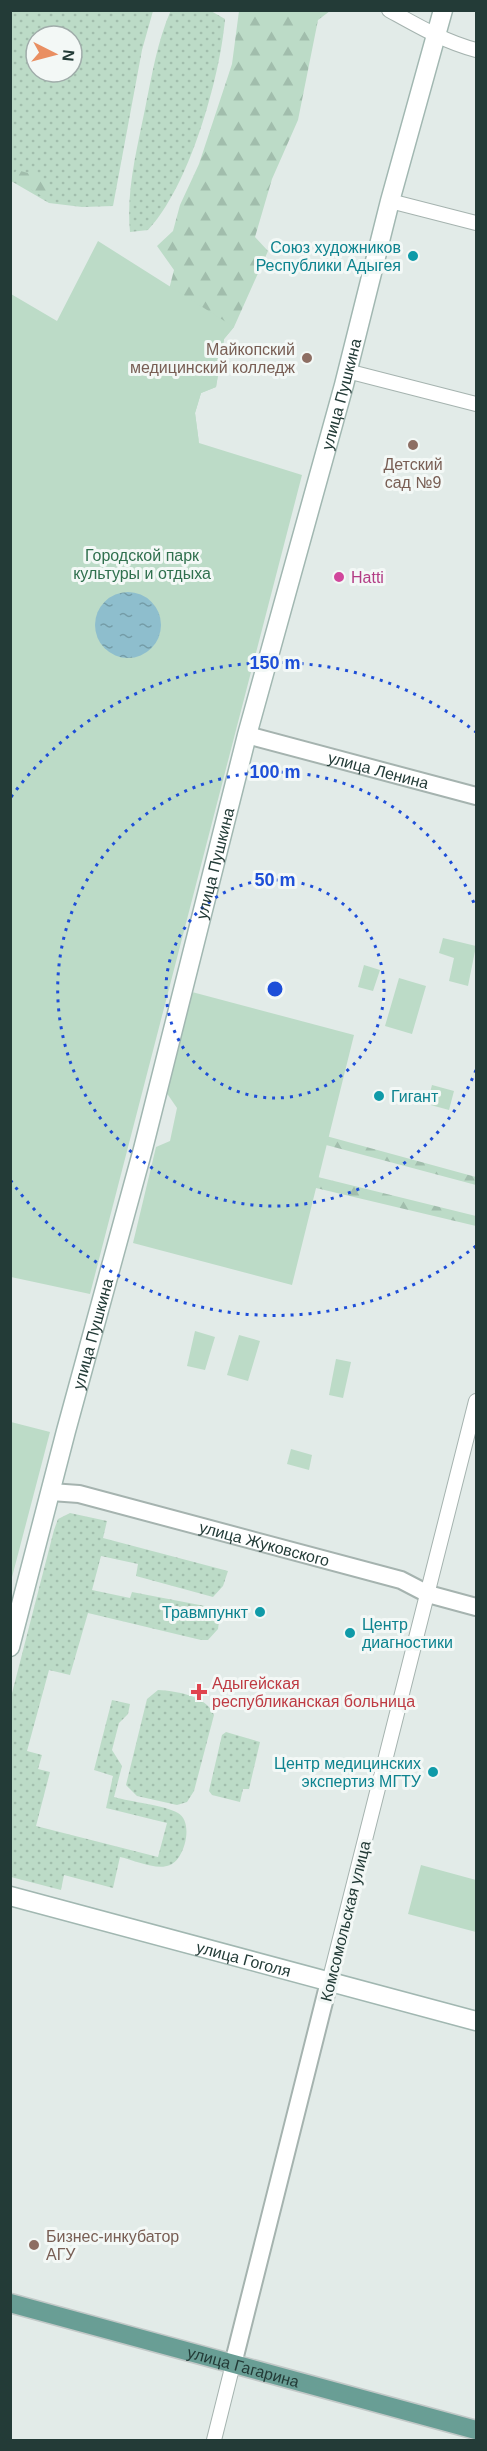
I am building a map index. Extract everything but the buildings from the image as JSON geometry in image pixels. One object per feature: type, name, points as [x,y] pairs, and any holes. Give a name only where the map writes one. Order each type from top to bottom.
[{"type":"main road","name":"улица Пушкина","points":[[10,1647],[51,1492],[156,1122],[247,735],[443,10]]},
{"type":"main road","name":"улица Гоголя","points":[[10,1896],[477,2022]]},
{"type":"main road","name":"улица Гагарина","points":[[10,2302],[477,2430]]},
{"type":"street","points":[[389,10],[455,45],[477,50]]},
{"type":"street","points":[[390,201],[477,223]]},
{"type":"street","points":[[347,371],[477,404]]},
{"type":"street","name":"улица Ленина","points":[[247,735],[477,796]]},
{"type":"street","name":"Комсомольская улица","points":[[214,2440],[477,1401]]},
{"type":"street","name":"улица Жуковского","points":[[51,1492],[79,1494],[401,1580],[428,1594],[477,1607]]},
{"type":"green space","points":[[171,10],[211,11],[225,19],[217,71],[200,130],[177,187],[163,211],[148,230],[130,232],[131,186],[136,155],[155,59]]},
{"type":"green space","points":[[11,11],[153,11],[142,50],[113,206],[82,207],[49,203],[11,181]]},
{"type":"green space","points":[[239,11],[330,11],[318,20],[298,120],[272,179],[255,237],[268,251],[234,327],[224,339],[216,387],[201,393],[195,413],[199,443],[164,309],[174,270],[157,246],[173,231],[180,205],[199,164],[232,64]]},
{"type":"green space","points":[[17,170],[35,175],[50,188],[45,198],[11,177]]},
{"type":"green space","name":"Городской парк культуры и отдыха","points":[[98,241],[234,327],[224,339],[216,387],[201,393],[195,413],[199,443],[302,475],[90,1294],[11,1277],[11,294],[57,321]]},
{"type":"green space","points":[[443,938],[476,946],[468,986],[449,981],[454,958],[439,953]]},
{"type":"green space","points":[[364,965],[380,970],[373,991],[358,987]]},
{"type":"green space","points":[[399,978],[426,986],[412,1034],[385,1026]]},
{"type":"green space","points":[[192,992],[354,1035],[292,1285],[133,1243],[156,1147],[170,1141],[177,1108],[166,1092]]},
{"type":"green space","points":[[432,1085],[454,1091],[449,1110],[427,1104]]},
{"type":"green space","points":[[191,1099],[476,1177],[476,1185],[188,1108]]},
{"type":"green space","points":[[180,1143],[476,1216],[476,1226],[316,1188]]},
{"type":"green space","points":[[195,1331],[215,1337],[205,1370],[187,1366]]},
{"type":"green space","points":[[239,1335],[260,1341],[248,1381],[227,1375]]},
{"type":"green space","points":[[336,1359],[351,1362],[343,1398],[329,1395]]},
{"type":"green space","points":[[10,1422],[50,1432],[11,1581]]},
{"type":"green space","points":[[291,1449],[312,1455],[309,1470],[287,1464]]},
{"type":"green space","points":[[70,1513],[107,1521],[103,1538],[228,1571],[223,1586],[213,1597],[136,1576],[138,1564],[101,1556],[92,1590],[130,1598],[132,1592],[210,1607],[220,1614],[218,1629],[208,1640],[201,1640],[88,1613],[70,1675],[49,1670],[27,1751],[42,1755],[38,1769],[50,1772],[36,1826],[158,1857],[167,1823],[106,1808],[113,1776],[94,1770],[112,1700],[130,1704],[128,1714],[119,1723],[112,1750],[122,1766],[114,1797],[172,1810],[183,1818],[186,1824],[186,1840],[180,1856],[175,1861],[165,1867],[159,1867],[120,1857],[113,1888],[64,1875],[61,1890],[11,1877],[11,1697],[54,1530],[58,1519]]},
{"type":"green space","points":[[158,1690],[182,1693],[198,1699],[205,1703],[214,1715],[194,1791],[187,1802],[177,1805],[137,1796],[126,1785],[147,1699]]},
{"type":"green space","points":[[226,1732],[260,1742],[249,1789],[243,1789],[240,1802],[212,1795],[209,1791],[222,1735]]},
{"type":"green space","points":[[421,1865],[476,1880],[476,1932],[408,1914]]},
{"type":"water","points":[[134,592],[152,601],[159,612],[161,625],[159,638],[152,649],[141,656],[122,658],[104,649],[97,638],[95,619],[104,601],[115,594]]},
{"type":"place","name":"Союз художников Республики Адыгея","points":[[413,256]]},
{"type":"place","name":"Майкопский медицинский колледж","points":[[307,358]]},
{"type":"place","name":"Детский сад №9","points":[[413,445]]},
{"type":"place","name":"Hatti","points":[[339,577]]},
{"type":"place","name":"Гигант","points":[[379,1096]]},
{"type":"place","name":"Травмпункт","points":[[260,1612]]},
{"type":"place","name":"Центр диагностики","points":[[350,1633]]},
{"type":"place","name":"Адыгейская республиканская больница","points":[[199,1692]]},
{"type":"place","name":"Центр медицинских экспертиз МГТУ","points":[[433,1772]]},
{"type":"place","name":"Бизнес-инкубатор АГУ","points":[[34,2245]]}]
